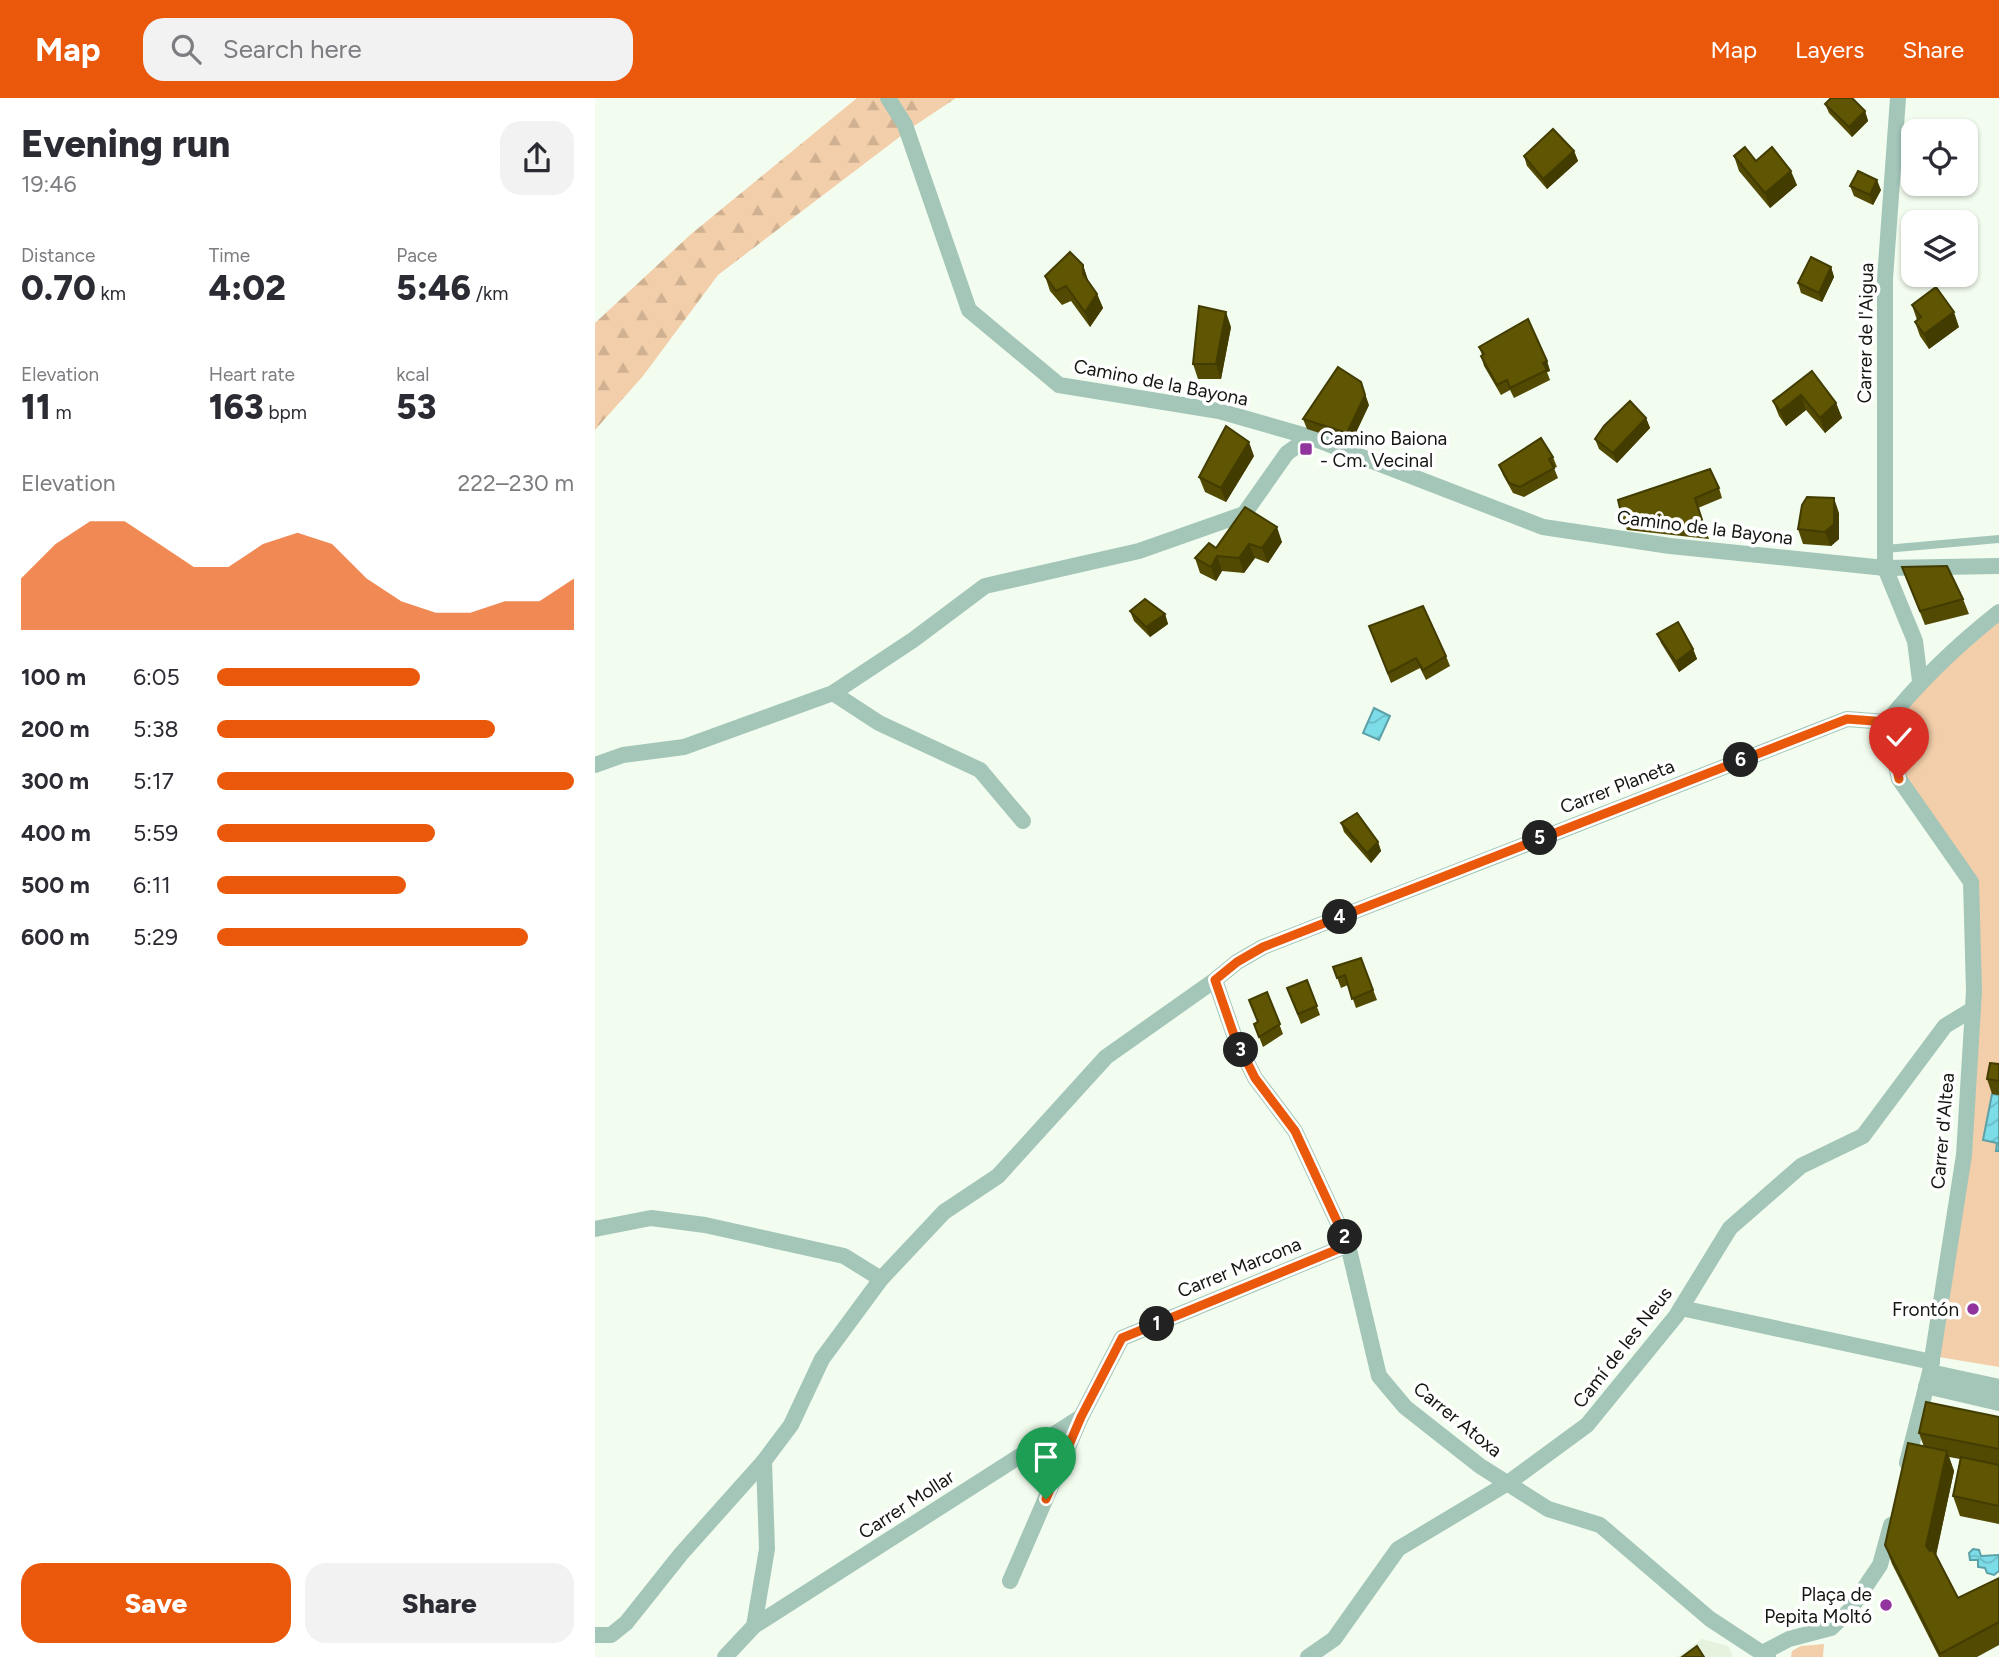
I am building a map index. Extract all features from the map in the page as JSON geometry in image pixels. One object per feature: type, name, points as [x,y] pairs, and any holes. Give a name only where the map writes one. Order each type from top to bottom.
[{"type":"street","name":"Camino de la Bayona","points":[[888,98],[905,125],[969,310],[1059,385],[1219,411],[1310,437],[1543,527],[1670,546],[1885,568],[1999,566]]},
{"type":"street","name":"Carrer de l'Aigua","points":[[1885,568],[1885,279],[1898,98]]},
{"type":"street","points":[[595,765],[623,754],[684,747],[833,693],[913,640],[985,586],[1139,551],[1244,514],[1287,453],[1310,437]]},
{"type":"street","points":[[1885,568],[1915,641],[1920,681]]},
{"type":"street","points":[[1887,722],[1920,681],[1949,652],[1999,612]]},
{"type":"street","points":[[833,693],[879,723],[980,770],[1023,821]]},
{"type":"street","name":"Carrer Planeta","points":[[595,1635],[611,1635],[626,1623],[681,1554],[764,1461],[791,1425],[821,1359],[881,1279],[944,1212],[998,1176],[1106,1057],[1237,962],[1263,947],[1847,719],[1887,722]]},
{"type":"street","name":"Carrer d'Altea","points":[[1887,722],[1899,779],[1971,882],[1973,1009],[1964,1156],[1929,1374],[1903,1476]]},
{"type":"street","name":"Carrer Atoxa","points":[[1215,980],[1235,1038],[1250,1068],[1295,1131],[1348,1245],[1379,1376],[1405,1407],[1508,1483],[1548,1509],[1600,1525],[1710,1619],[1766,1654]]},
{"type":"street","name":"Camí de les Neus","points":[[1308,1657],[1334,1639],[1398,1549],[1508,1483],[1587,1425],[1681,1308],[1730,1228],[1801,1166],[1863,1136],[1945,1026],[1973,1009]]},
{"type":"street","points":[[595,1229],[651,1218],[705,1225],[844,1255],[881,1279]]},
{"type":"street","name":"Carrer Marcona","points":[[1010,1581],[1081,1417],[1122,1338],[1348,1245]]},
{"type":"street","points":[[1681,1308],[1929,1374],[1999,1387]]},
{"type":"street","points":[[1929,1374],[1999,1403]]},
{"type":"street","name":"Carrer Mollar","points":[[725,1657],[754,1626],[1081,1417]]},
{"type":"street","points":[[754,1626],[767,1549],[764,1461]]},
{"type":"street","points":[[1766,1654],[1789,1639],[1831,1628],[1849,1611],[1880,1565],[1893,1514]]},
{"type":"lane","points":[[1885,549],[1999,539]]},
{"type":"shaded area","points":[[1702,1639],[1728,1646],[1733,1657],[1677,1657]]},
{"type":"green space","points":[[857,98],[956,98],[914,126],[718,275],[643,376],[595,430],[595,323],[690,235]]},
{"type":"green space","points":[[1999,612],[1999,1367],[1939,1357],[1964,1155],[1971,882],[1899,779],[1887,722]]},
{"type":"green space","points":[[1824,1644],[1823,1657],[1791,1657],[1792,1651],[1801,1646]]},
{"type":"water","points":[[1374,708],[1390,716],[1379,740],[1363,733]]},
{"type":"water","points":[[1992,1094],[1999,1095],[1999,1151],[1996,1151],[1997,1143],[1983,1140]]},
{"type":"water","points":[[1973,1549],[1979,1550],[1981,1556],[1999,1555],[1999,1571],[1994,1575],[1987,1573],[1985,1568],[1978,1567],[1978,1560],[1970,1560],[1969,1553]]},
{"type":"building","points":[[1831,98],[1852,98],[1865,111],[1849,127],[1825,104]]},
{"type":"building","points":[[1553,129],[1574,151],[1543,179],[1524,156]]},
{"type":"building","points":[[1745,147],[1756,161],[1772,147],[1791,171],[1765,193],[1734,156]]},
{"type":"building","points":[[1858,171],[1877,180],[1870,195],[1850,186]]},
{"type":"building","points":[[1070,252],[1083,265],[1083,274],[1097,294],[1085,312],[1066,286],[1056,291],[1045,276]]},
{"type":"building","points":[[1811,257],[1831,267],[1819,293],[1798,283]]},
{"type":"building","points":[[1936,287],[1954,312],[1924,334],[1915,322],[1921,317],[1912,305]]},
{"type":"building","points":[[1199,306],[1226,312],[1216,364],[1193,364]]},
{"type":"building","points":[[1528,319],[1547,361],[1543,363],[1547,370],[1510,388],[1507,380],[1497,385],[1479,347]]},
{"type":"building","points":[[1338,367],[1361,382],[1365,395],[1347,433],[1303,419]]},
{"type":"building","points":[[1812,371],[1836,403],[1820,418],[1801,395],[1780,411],[1773,401]]},
{"type":"building","points":[[1630,401],[1646,418],[1613,453],[1595,439],[1604,426]]},
{"type":"building","points":[[1226,426],[1249,442],[1221,488],[1199,477]]},
{"type":"building","points":[[1541,438],[1553,457],[1549,459],[1554,468],[1520,487],[1509,483],[1499,465]]},
{"type":"building","points":[[1710,469],[1719,488],[1695,498],[1705,529],[1623,520],[1618,500]]},
{"type":"building","points":[[1807,497],[1834,498],[1834,524],[1825,532],[1798,529],[1802,505]]},
{"type":"building","points":[[1245,507],[1277,527],[1262,548],[1249,544],[1239,558],[1217,556],[1211,567],[1195,558],[1209,543],[1216,548]]},
{"type":"building","points":[[1947,566],[1963,599],[1920,611],[1902,567]]},
{"type":"building","points":[[1145,599],[1165,614],[1146,627],[1130,611]]},
{"type":"building","points":[[1423,606],[1446,656],[1423,670],[1416,658],[1388,673],[1369,626]]},
{"type":"building","points":[[1678,622],[1693,649],[1676,662],[1657,634]]},
{"type":"building","points":[[1357,813],[1378,842],[1367,853],[1341,823]]},
{"type":"building","points":[[1361,958],[1373,990],[1352,999],[1345,975],[1337,978],[1333,967]]},
{"type":"building","points":[[1307,980],[1317,1006],[1298,1014],[1287,988]]},
{"type":"building","points":[[1267,992],[1280,1024],[1259,1037],[1254,1024],[1258,1022],[1249,1000]]},
{"type":"building","points":[[1990,1063],[1999,1064],[1999,1081],[1987,1079]]},
{"type":"building","points":[[1926,1402],[1999,1417],[1999,1449],[1919,1433]]},
{"type":"building","points":[[1908,1443],[1947,1451],[1926,1546],[1930,1551],[1933,1550],[1958,1598],[1999,1578],[1999,1622],[1940,1654],[1885,1545]]},
{"type":"building","points":[[1961,1457],[1999,1465],[1999,1506],[1953,1496]]},
{"type":"building","points":[[1697,1646],[1704,1657],[1682,1657]]},
{"type":"place","name":"Camino Baiona - Cm. Vecinal","points":[[1306,449]]},
{"type":"place","name":"Frontón","points":[[1973,1309]]},
{"type":"place","name":"Plaça de Pepita Moltó","points":[[1886,1605]]},
{"type":"route","points":[[1046,1499],[1081,1417],[1122,1338],[1348,1245],[1295,1131],[1255,1078],[1235,1038],[1215,980],[1237,962],[1263,947],[1847,719],[1887,722],[1899,779]]}]
